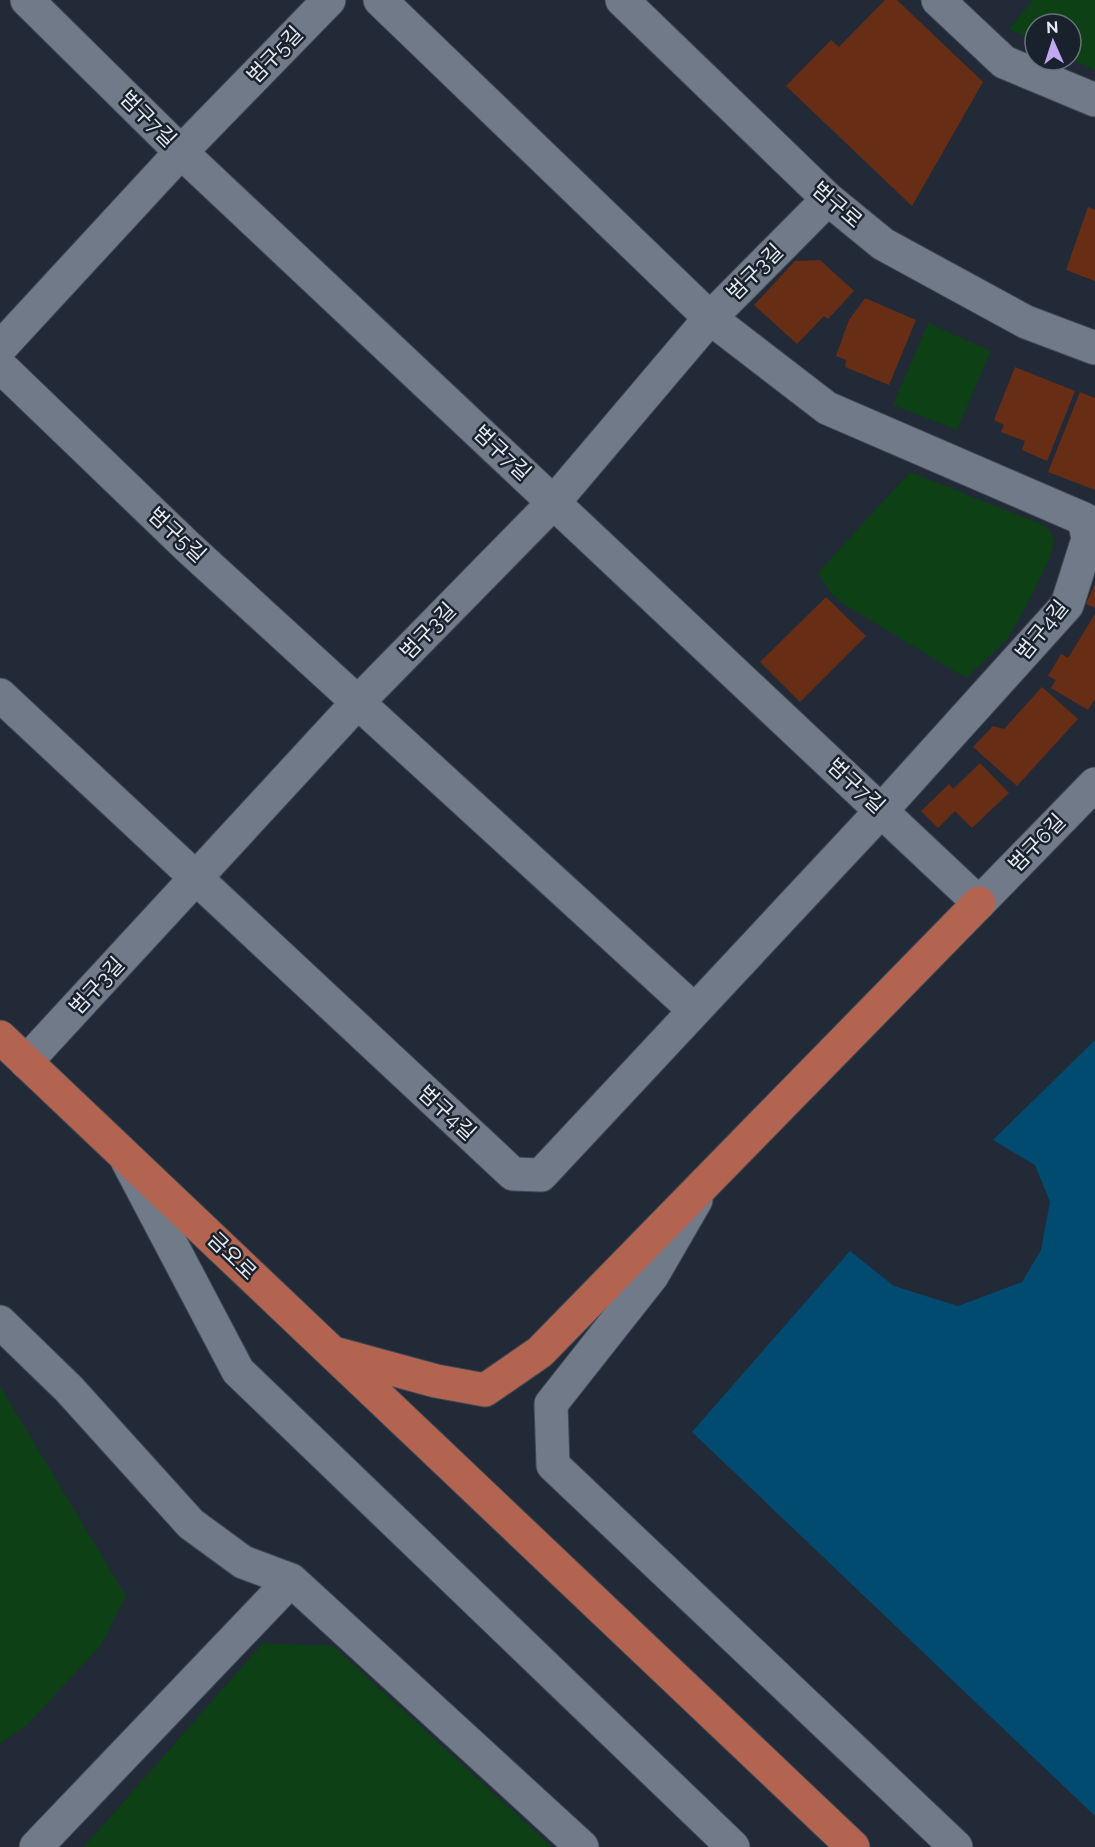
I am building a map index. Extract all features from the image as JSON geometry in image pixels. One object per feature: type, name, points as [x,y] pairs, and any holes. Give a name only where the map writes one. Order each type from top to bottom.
[{"type":"main road","points":[[333,1352],[436,1381],[485,1390],[540,1352],[979,903]]},
{"type":"main road","name":"금오로","points":[[0,1037],[853,1847]]},
{"type":"street","name":"범구7길","points":[[27,0],[181,152],[979,903]]},
{"type":"street","name":"범구5길","points":[[0,348],[181,152],[329,0]]},
{"type":"street","points":[[380,0],[710,318]]},
{"type":"street","name":"범구로","points":[[622,0],[828,198],[882,244],[1026,322],[1095,348]]},
{"type":"street","points":[[938,0],[1004,63],[1095,100]]},
{"type":"street","name":"범구3길","points":[[26,1062],[358,702],[554,502],[710,318],[828,198]]},
{"type":"street","name":"범구4길","points":[[196,879],[513,1174],[541,1175],[693,1009],[882,810],[1067,605],[1088,539],[1084,519],[826,408],[710,318]]},
{"type":"street","name":"범구5길","points":[[0,366],[189,547],[358,702]]},
{"type":"street","points":[[0,695],[196,879]]},
{"type":"street","points":[[358,702],[693,1009]]},
{"type":"street","name":"범구6길","points":[[979,903],[1095,784]]},
{"type":"street","points":[[123,1154],[238,1371],[733,1847]]},
{"type":"street","points":[[708,1180],[652,1276],[551,1404],[552,1465],[956,1847]]},
{"type":"street","points":[[0,1322],[69,1389],[191,1524],[243,1562],[291,1580],[582,1847]]},
{"type":"street","points":[[36,1847],[291,1580]]},
{"type":"green space","points":[[1033,0],[1095,0],[1095,70],[1083,64],[1083,12],[1023,12]]},
{"type":"green space","points":[[1023,12],[1023,35],[1009,29]]},
{"type":"green space","points":[[928,323],[991,351],[957,430],[893,405]]},
{"type":"green space","points":[[910,472],[1043,525],[1051,532],[1054,542],[1049,560],[1007,640],[966,678],[845,605],[832,594],[818,573]]},
{"type":"green space","points":[[0,1386],[126,1596],[101,1645],[28,1724],[0,1744]]},
{"type":"green space","points":[[263,1643],[333,1646],[552,1847],[84,1847]]},
{"type":"water","points":[[1095,1040],[1095,1816],[692,1432],[850,1251],[894,1286],[958,1306],[1022,1282],[1041,1250],[1050,1202],[1035,1165],[993,1140]]},
{"type":"building","points":[[885,0],[897,0],[983,82],[912,206],[786,86],[831,40],[839,47]]},
{"type":"building","points":[[1088,207],[1095,210],[1095,281],[1066,270]]},
{"type":"building","points":[[820,260],[854,291],[828,319],[824,316],[797,344],[754,305],[795,261]]},
{"type":"building","points":[[865,298],[916,320],[889,385],[845,367],[846,360],[836,356],[849,320]]},
{"type":"building","points":[[1015,367],[1075,391],[1047,461],[1022,450],[1025,441],[1001,432],[1004,425],[994,420]]},
{"type":"building","points":[[1080,392],[1095,398],[1095,490],[1048,472]]},
{"type":"building","points":[[1095,584],[1095,608],[1086,604]]},
{"type":"building","points":[[826,597],[866,636],[800,702],[760,662]]},
{"type":"building","points":[[1095,614],[1095,699],[1088,710],[1051,688],[1056,680],[1048,676],[1061,654],[1068,658]]},
{"type":"building","points":[[1042,687],[1078,719],[1017,786],[973,747],[993,726],[1004,729]]},
{"type":"building","points":[[980,763],[1009,793],[972,828],[955,811],[938,828],[921,811],[949,784],[953,789]]}]
